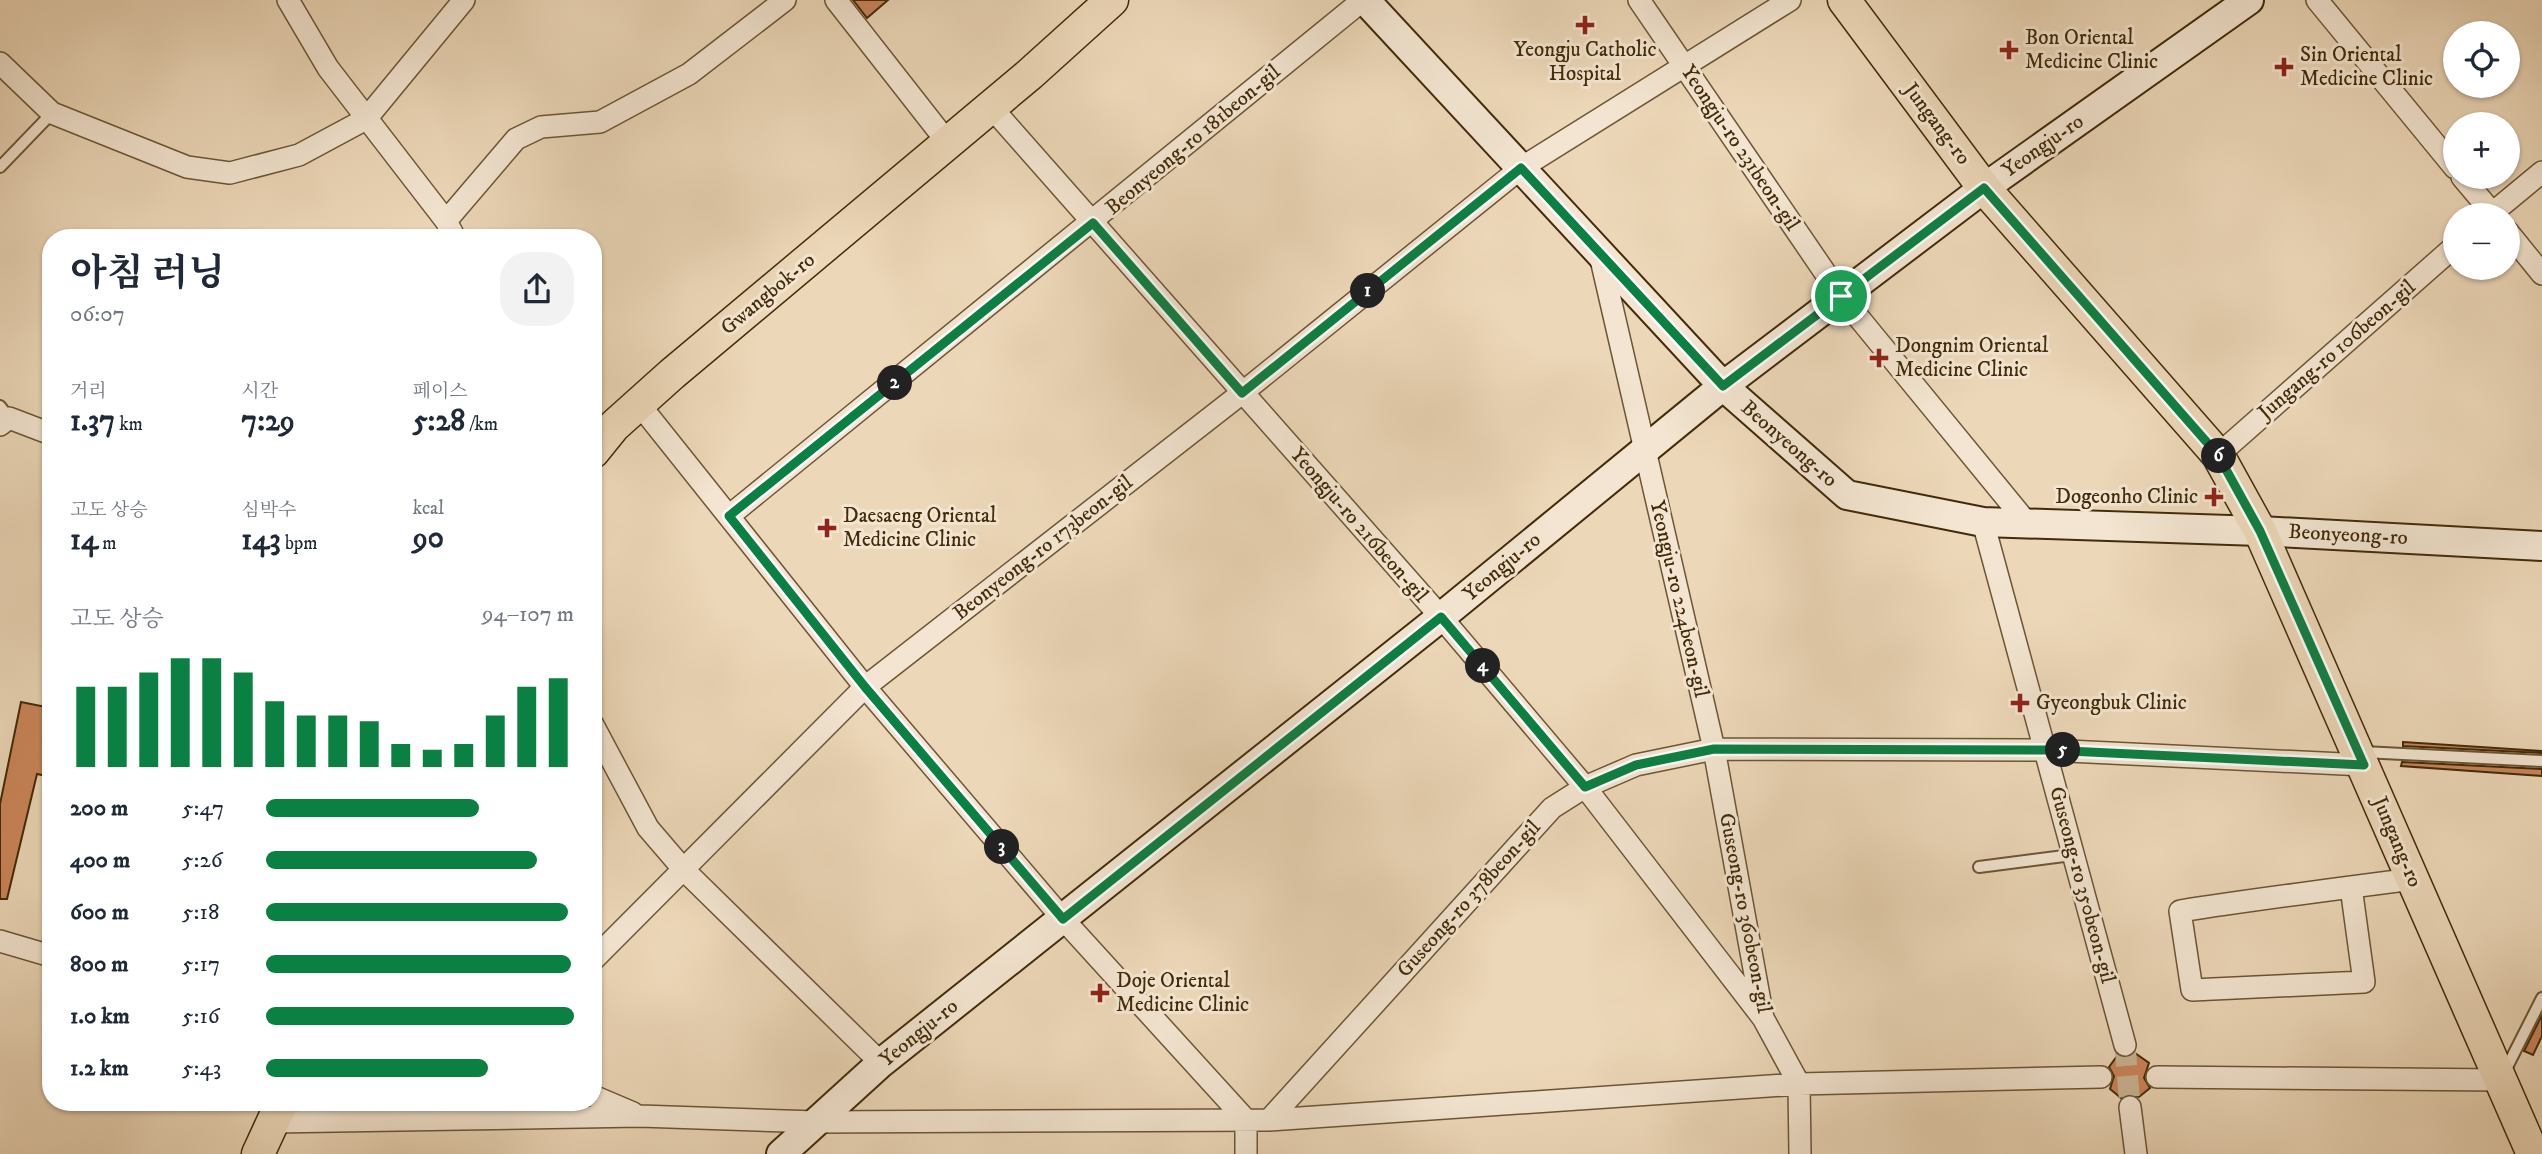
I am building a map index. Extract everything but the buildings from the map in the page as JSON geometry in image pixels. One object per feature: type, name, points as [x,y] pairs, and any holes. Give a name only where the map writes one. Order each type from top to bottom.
[{"type":"main road","name":"Gwangbok-ro","points":[[602,441],[639,404],[948,143],[1112,0]]},
{"type":"main road","name":"Jungang-ro","points":[[1844,0],[1984,188],[2218,455],[2260,531],[2533,1154]]},
{"type":"main road","points":[[258,1154],[278,1112]]},
{"type":"street","points":[[288,0],[328,68],[451,229],[516,139],[541,127],[600,122],[688,74],[785,0]]},
{"type":"street","points":[[0,63],[52,113],[187,167],[230,173],[299,155],[366,119],[464,0]]},
{"type":"street","points":[[836,0],[948,143]]},
{"type":"street","name":"Beonyeong-ro","points":[[1364,0],[1723,386],[1847,495],[1983,522],[2260,531],[2542,546]]},
{"type":"street","name":"Beonyeong-ro 181beon-gil","points":[[729,516],[1093,223],[1364,0]]},
{"type":"street","name":"Yeongju-ro 231beon-gil","points":[[1639,0],[1841,296]]},
{"type":"street","points":[[1521,168],[1790,0]]},
{"type":"street","name":"Yeongju-ro","points":[[781,1154],[881,1063],[1441,617],[1723,386],[1984,188],[2249,0]]},
{"type":"street","points":[[2317,0],[2443,153]]},
{"type":"street","name":"Yeongju-ro 216beon-gil","points":[[990,107],[1441,617],[1585,787],[1763,1018]]},
{"type":"street","name":"Beonyeong-ro 173beon-gil","points":[[602,951],[865,687],[1242,393],[1521,168]]},
{"type":"street","points":[[2505,203],[2542,172]]},
{"type":"street","points":[[2472,189],[2483,203]]},
{"type":"street","points":[[2520,247],[2542,274]]},
{"type":"street","points":[[1600,254],[1644,450]]},
{"type":"street","name":"Jungang-ro 106beon-gil","points":[[2218,455],[2443,257]]},
{"type":"street","points":[[1841,296],[2027,523]]},
{"type":"street","points":[[639,404],[865,687],[1063,919],[1246,1120],[1246,1154]]},
{"type":"street","points":[[3,416],[42,431]]},
{"type":"street","name":"Yeongju-ro 224beon-gil","points":[[1644,450],[1714,749]]},
{"type":"street","name":"Guseong-ro 350beon-gil","points":[[1983,522],[2125,1045]]},
{"type":"street","points":[[602,743],[648,828],[684,870],[881,1063]]},
{"type":"street","name":"Guseong-ro 378beon-gil","points":[[1269,1120],[1552,808],[1585,787],[1636,765],[1714,749],[2047,750],[2361,758]]},
{"type":"street","name":"Guseong-ro 360beon-gil","points":[[1714,749],[1763,1018],[1798,1084],[1800,1154]]},
{"type":"street","points":[[2351,887],[2364,982],[2192,990],[2180,911],[2351,887],[2413,879]]},
{"type":"street","points":[[0,927],[10,944],[42,953]]},
{"type":"street","points":[[278,1112],[640,1116],[816,1122],[1269,1120],[1798,1084],[2101,1077]]},
{"type":"street","points":[[2157,1077],[2501,1080]]},
{"type":"street","points":[[602,1100],[640,1116]]},
{"type":"street","points":[[2130,1107],[2136,1154]]},
{"type":"lane","points":[[0,167],[52,113]]},
{"type":"lane","points":[[2361,758],[2542,761]]},
{"type":"lane","points":[[1979,867],[2072,855]]},
{"type":"lane","points":[[2501,1080],[2542,998]]},
{"type":"tunnel","points":[[2125,1045],[2130,1107]]},
{"type":"place","name":"Yeongju Catholic Hospital","points":[[1585,25]]},
{"type":"place","name":"Bon Oriental Medicine Clinic","points":[[2009,50]]},
{"type":"place","name":"Sin Oriental Medicine Clinic","points":[[2284,67]]},
{"type":"place","name":"Dongnim Oriental Medicine Clinic","points":[[1879,358]]},
{"type":"place","name":"Dogeonho Clinic","points":[[2214,497]]},
{"type":"place","name":"Daesaeng Oriental Medicine Clinic","points":[[827,528]]},
{"type":"place","name":"Gyeongbuk Clinic","points":[[2020,703]]},
{"type":"place","name":"Doje Oriental Medicine Clinic","points":[[1100,993]]},
{"type":"route","points":[[1521,168],[1723,386],[1841,296],[1984,188],[2218,455],[2260,531],[2364,765],[2047,750],[1714,749],[1636,765],[1585,787],[1441,617],[1063,919],[865,687],[729,516],[1093,223],[1242,393],[1521,168]]}]
